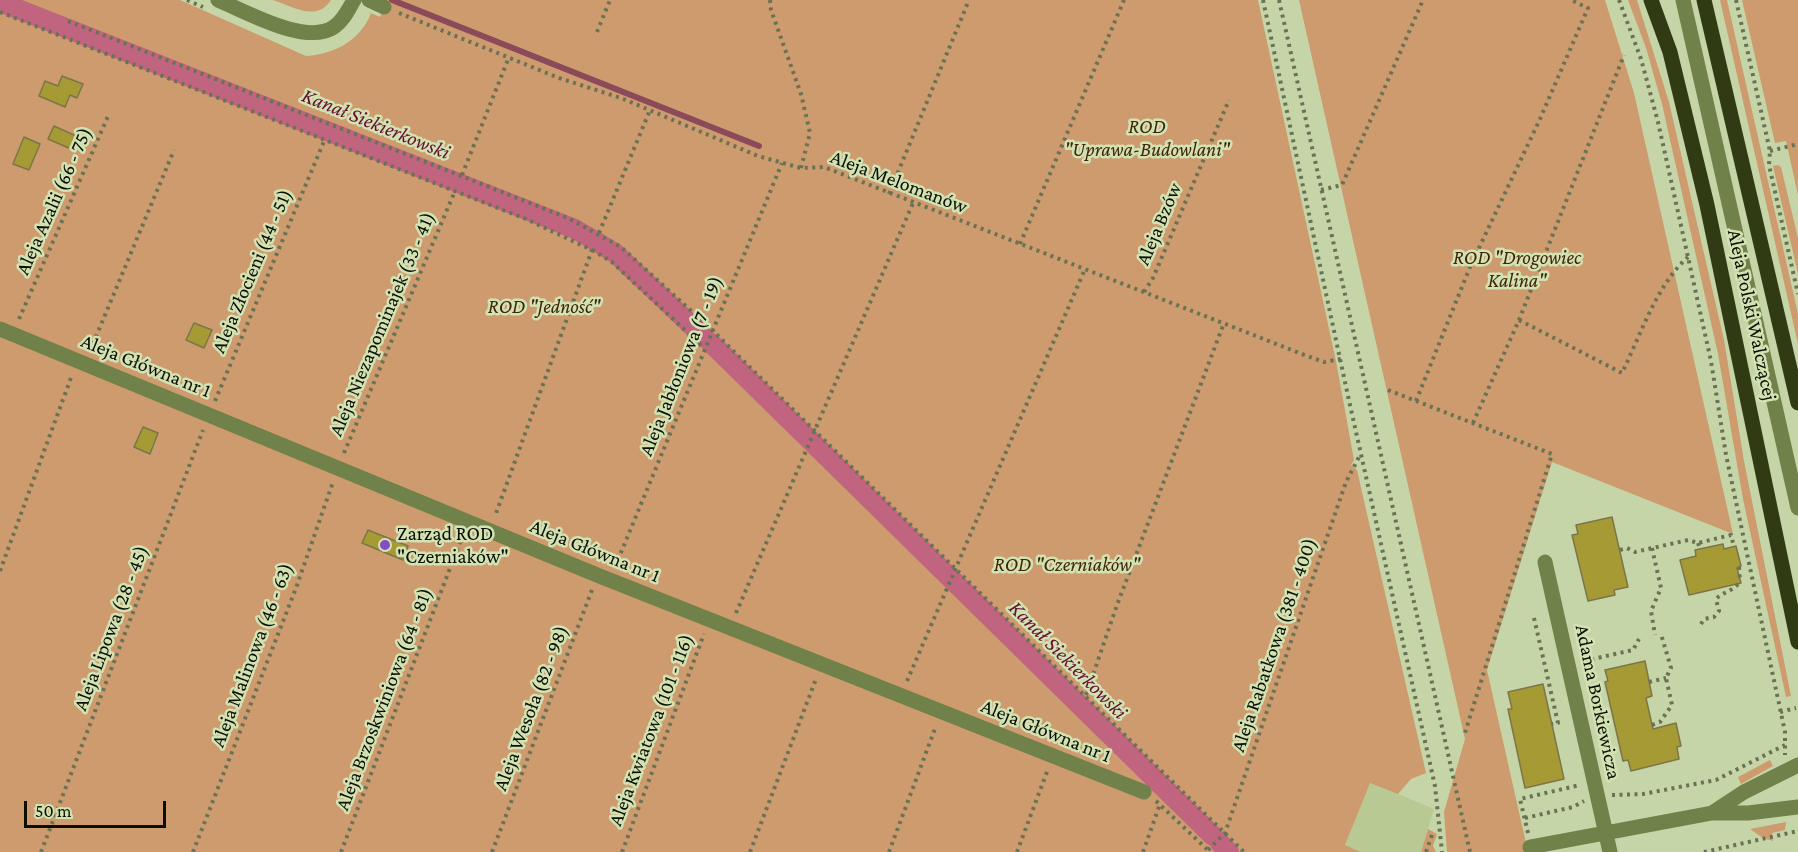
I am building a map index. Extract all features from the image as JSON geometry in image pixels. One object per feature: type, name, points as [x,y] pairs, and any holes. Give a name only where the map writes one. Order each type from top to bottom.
[{"type":"main road","name":"Aleja Polski Walczącej","points":[[1651,0],[1670,52],[1736,333],[1798,642]]},
{"type":"main road","name":"Aleja Polski Walczącej","points":[[1704,0],[1798,403]]},
{"type":"street","points":[[218,0],[275,24],[314,34],[325,32],[340,22],[354,0]]},
{"type":"street","points":[[369,0],[384,7]]},
{"type":"street","points":[[1683,0],[1798,508]]},
{"type":"street","name":"Aleja Główna nr 1","points":[[6,332],[603,578],[1144,792]]},
{"type":"street","name":"Adama Borkiewicza","points":[[1545,562],[1610,852]]},
{"type":"street","points":[[1712,813],[1743,792],[1798,765]]},
{"type":"street","points":[[1530,847],[1712,813],[1748,813],[1798,807]]},
{"type":"path","points":[[597,32],[610,0]]},
{"type":"path","points":[[770,0],[771,10],[801,94],[810,133],[801,168]]},
{"type":"path","points":[[889,194],[969,0]]},
{"type":"path","points":[[1020,244],[1124,0]]},
{"type":"path","points":[[1263,0],[1339,360],[1435,786],[1442,852]]},
{"type":"path","points":[[1279,0],[1470,852]]},
{"type":"path","points":[[1322,190],[1342,185],[1423,0]]},
{"type":"path","points":[[1416,401],[1470,267],[1540,118],[1588,8],[1571,0]]},
{"type":"path","points":[[1611,796],[1643,794],[1716,780],[1785,745],[1736,506],[1711,361],[1688,256],[1644,70],[1619,0]]},
{"type":"path","points":[[1736,0],[1770,151],[1769,165],[1798,294]]},
{"type":"path","name":"Aleja Melomanów","points":[[384,7],[650,110],[758,156],[801,168],[824,167],[1302,354],[1324,362],[1339,360]]},
{"type":"path","points":[[0,12],[197,92],[325,139],[455,191],[592,250],[612,262],[704,348]]},
{"type":"path","points":[[68,21],[568,218],[621,247],[711,329],[817,431],[1244,852]]},
{"type":"path","points":[[1473,423],[1519,320],[1624,55]]},
{"type":"path","points":[[462,175],[509,57]]},
{"type":"path","name":"Aleja Bzów","points":[[1144,292],[1153,278],[1229,100]]},
{"type":"path","points":[[599,233],[650,110]]},
{"type":"path","name":"Aleja Azalii (66 - 75)","points":[[6,332],[109,114]]},
{"type":"path","name":"Aleja Złocieni (44 - 51)","points":[[209,415],[325,139]]},
{"type":"path","points":[[1770,151],[1798,144]]},
{"type":"path","points":[[0,571],[81,362],[174,150]]},
{"type":"path","name":"Aleja Jabłoniowa (7 - 19)","points":[[603,578],[668,442],[711,329],[782,163]]},
{"type":"path","name":"Aleja Niezapominajek (33 - 41)","points":[[338,468],[455,191]]},
{"type":"path","points":[[730,627],[817,431],[844,358],[913,203]]},
{"type":"path","points":[[490,530],[592,250]]},
{"type":"path","points":[[1519,320],[1622,373],[1652,308],[1674,270],[1688,256]]},
{"type":"path","points":[[900,695],[1085,269]]},
{"type":"path","points":[[1086,695],[1117,604],[1224,323]]},
{"type":"path","points":[[1388,390],[1552,454],[1464,736]]},
{"type":"path","name":"Aleja Lipowa (28 - 45)","points":[[41,852],[209,415]]},
{"type":"path","name":"Aleja Rabatkowa (381 - 400)","points":[[1225,833],[1346,482],[1360,454]]},
{"type":"path","name":"Aleja Malinowa (46 - 63)","points":[[193,852],[296,588],[338,468]]},
{"type":"path","name":"Aleja Brzoskwiniowa (64 - 81)","points":[[341,852],[468,522]]},
{"type":"path","points":[[1620,550],[1627,548],[1635,552],[1688,540],[1698,543],[1731,535],[1734,547]]},
{"type":"path","points":[[1698,543],[1700,549]]},
{"type":"path","points":[[1652,548],[1661,588],[1651,611],[1655,635]]},
{"type":"path","points":[[1701,624],[1704,619],[1714,617],[1719,611],[1716,599],[1722,593],[1733,590],[1739,582],[1739,567]]},
{"type":"path","name":"Aleja Wesoła (82 - 98)","points":[[492,852],[603,578]]},
{"type":"path","points":[[1534,618],[1548,667],[1558,723],[1552,724]]},
{"type":"path","name":"Aleja Kwiatowa (101 - 116)","points":[[622,852],[709,620]]},
{"type":"path","points":[[1652,725],[1660,722],[1672,705],[1666,678],[1671,668],[1661,634]]},
{"type":"path","points":[[1587,660],[1633,650],[1640,639]]},
{"type":"path","points":[[750,852],[821,664]]},
{"type":"path","points":[[1649,682],[1666,678]]},
{"type":"path","points":[[1780,712],[1796,708]]},
{"type":"path","points":[[889,852],[941,712]]},
{"type":"path","points":[[1017,852],[1052,757]]},
{"type":"path","points":[[1530,847],[1520,798],[1581,785]]},
{"type":"path","points":[[1144,792],[1160,804],[1209,851],[1225,833]]},
{"type":"path","points":[[1524,818],[1573,807],[1585,800]]},
{"type":"path","points":[[1143,852],[1160,804]]},
{"type":"path","points":[[1704,852],[1798,831]]},
{"type":"path","points":[[1426,852],[1433,832]]},
{"type":"shaded area","points":[[1370,782],[1434,809],[1421,852],[1361,852],[1345,845]]},
{"type":"green space","points":[[0,0],[180,0],[306,56],[337,49],[346,44],[361,31],[371,13],[380,17],[387,2],[383,0],[1258,0],[1336,361],[1354,460],[1351,465],[1357,470],[1426,773],[1411,779],[1398,794],[1370,783],[1345,845],[1361,852],[0,852]]},
{"type":"green space","points":[[273,0],[331,0],[325,7],[312,12],[296,9]]},
{"type":"green space","name":"ROD \"Drogowiec Kalina\"","points":[[1299,0],[1605,0],[1634,93],[1733,534],[1552,462],[1487,670],[1528,852],[1447,852],[1444,812],[1465,739]]},
{"type":"green space","points":[[1628,0],[1637,0],[1669,102],[1724,340],[1744,461],[1791,696],[1786,697],[1743,499],[1718,354],[1662,104],[1646,48]]},
{"type":"green space","points":[[1720,0],[1727,0],[1798,314],[1798,344]]},
{"type":"green space","points":[[1742,0],[1798,0],[1798,195],[1786,141],[1775,143]]},
{"type":"green space","points":[[1773,166],[1781,167],[1798,238],[1798,274]]},
{"type":"green space","points":[[1770,760],[1773,766],[1741,784],[1738,777]]},
{"type":"green space","points":[[1786,822],[1785,830],[1772,833],[1773,841],[1763,838],[1750,829]]},
{"type":"green space","points":[[1428,829],[1437,834],[1433,846],[1436,852],[1421,852]]},
{"type":"building","points":[[62,76],[83,84],[77,98],[70,95],[65,107],[39,96],[45,81],[58,86]]},
{"type":"building","points":[[54,126],[76,136],[71,149],[48,139]]},
{"type":"building","points":[[24,137],[40,144],[29,170],[13,164]]},
{"type":"building","points":[[194,323],[212,330],[204,348],[186,340]]},
{"type":"building","points":[[143,427],[158,433],[150,454],[134,447]]},
{"type":"building","points":[[1612,517],[1628,587],[1614,590],[1615,595],[1588,601],[1572,535],[1578,534],[1576,525]]},
{"type":"building","name":"Zarząd ROD \"Czerniaków\"","points":[[368,530],[408,546],[403,560],[362,543]]},
{"type":"building","points":[[1723,544],[1724,549],[1736,546],[1741,566],[1737,568],[1741,583],[1689,595],[1680,560],[1696,556],[1695,550]]},
{"type":"building","points":[[1645,661],[1652,696],[1646,698],[1653,729],[1676,723],[1681,746],[1677,747],[1679,759],[1631,771],[1628,760],[1623,761],[1605,682],[1608,681],[1605,670]]},
{"type":"building","points":[[1543,684],[1564,779],[1525,788],[1508,709],[1512,709],[1508,692]]},
{"type":"waterway","points":[[392,0],[759,146]]},
{"type":"waterway","name":"Kanał Siekierkowski","points":[[0,2],[575,229],[615,253],[705,338]]},
{"type":"waterway","name":"Kanał Siekierkowski","points":[[711,343],[811,441]]},
{"type":"waterway","name":"Kanał Siekierkowski","points":[[813,443],[1213,836]]},
{"type":"waterway","name":"Kanał Siekierkowski","points":[[1220,843],[1229,852]]},
{"type":"place","name":"Zarząd ROD \"Czerniaków\"","points":[[385,545]]},
{"type":"park label","name":"ROD \"Uprawa-Budowlani\"","points":[[1147,138]]},
{"type":"park label","name":"ROD \"Jedność\"","points":[[544,307]]},
{"type":"park label","name":"ROD \"Czerniaków\"","points":[[1067,565]]}]
